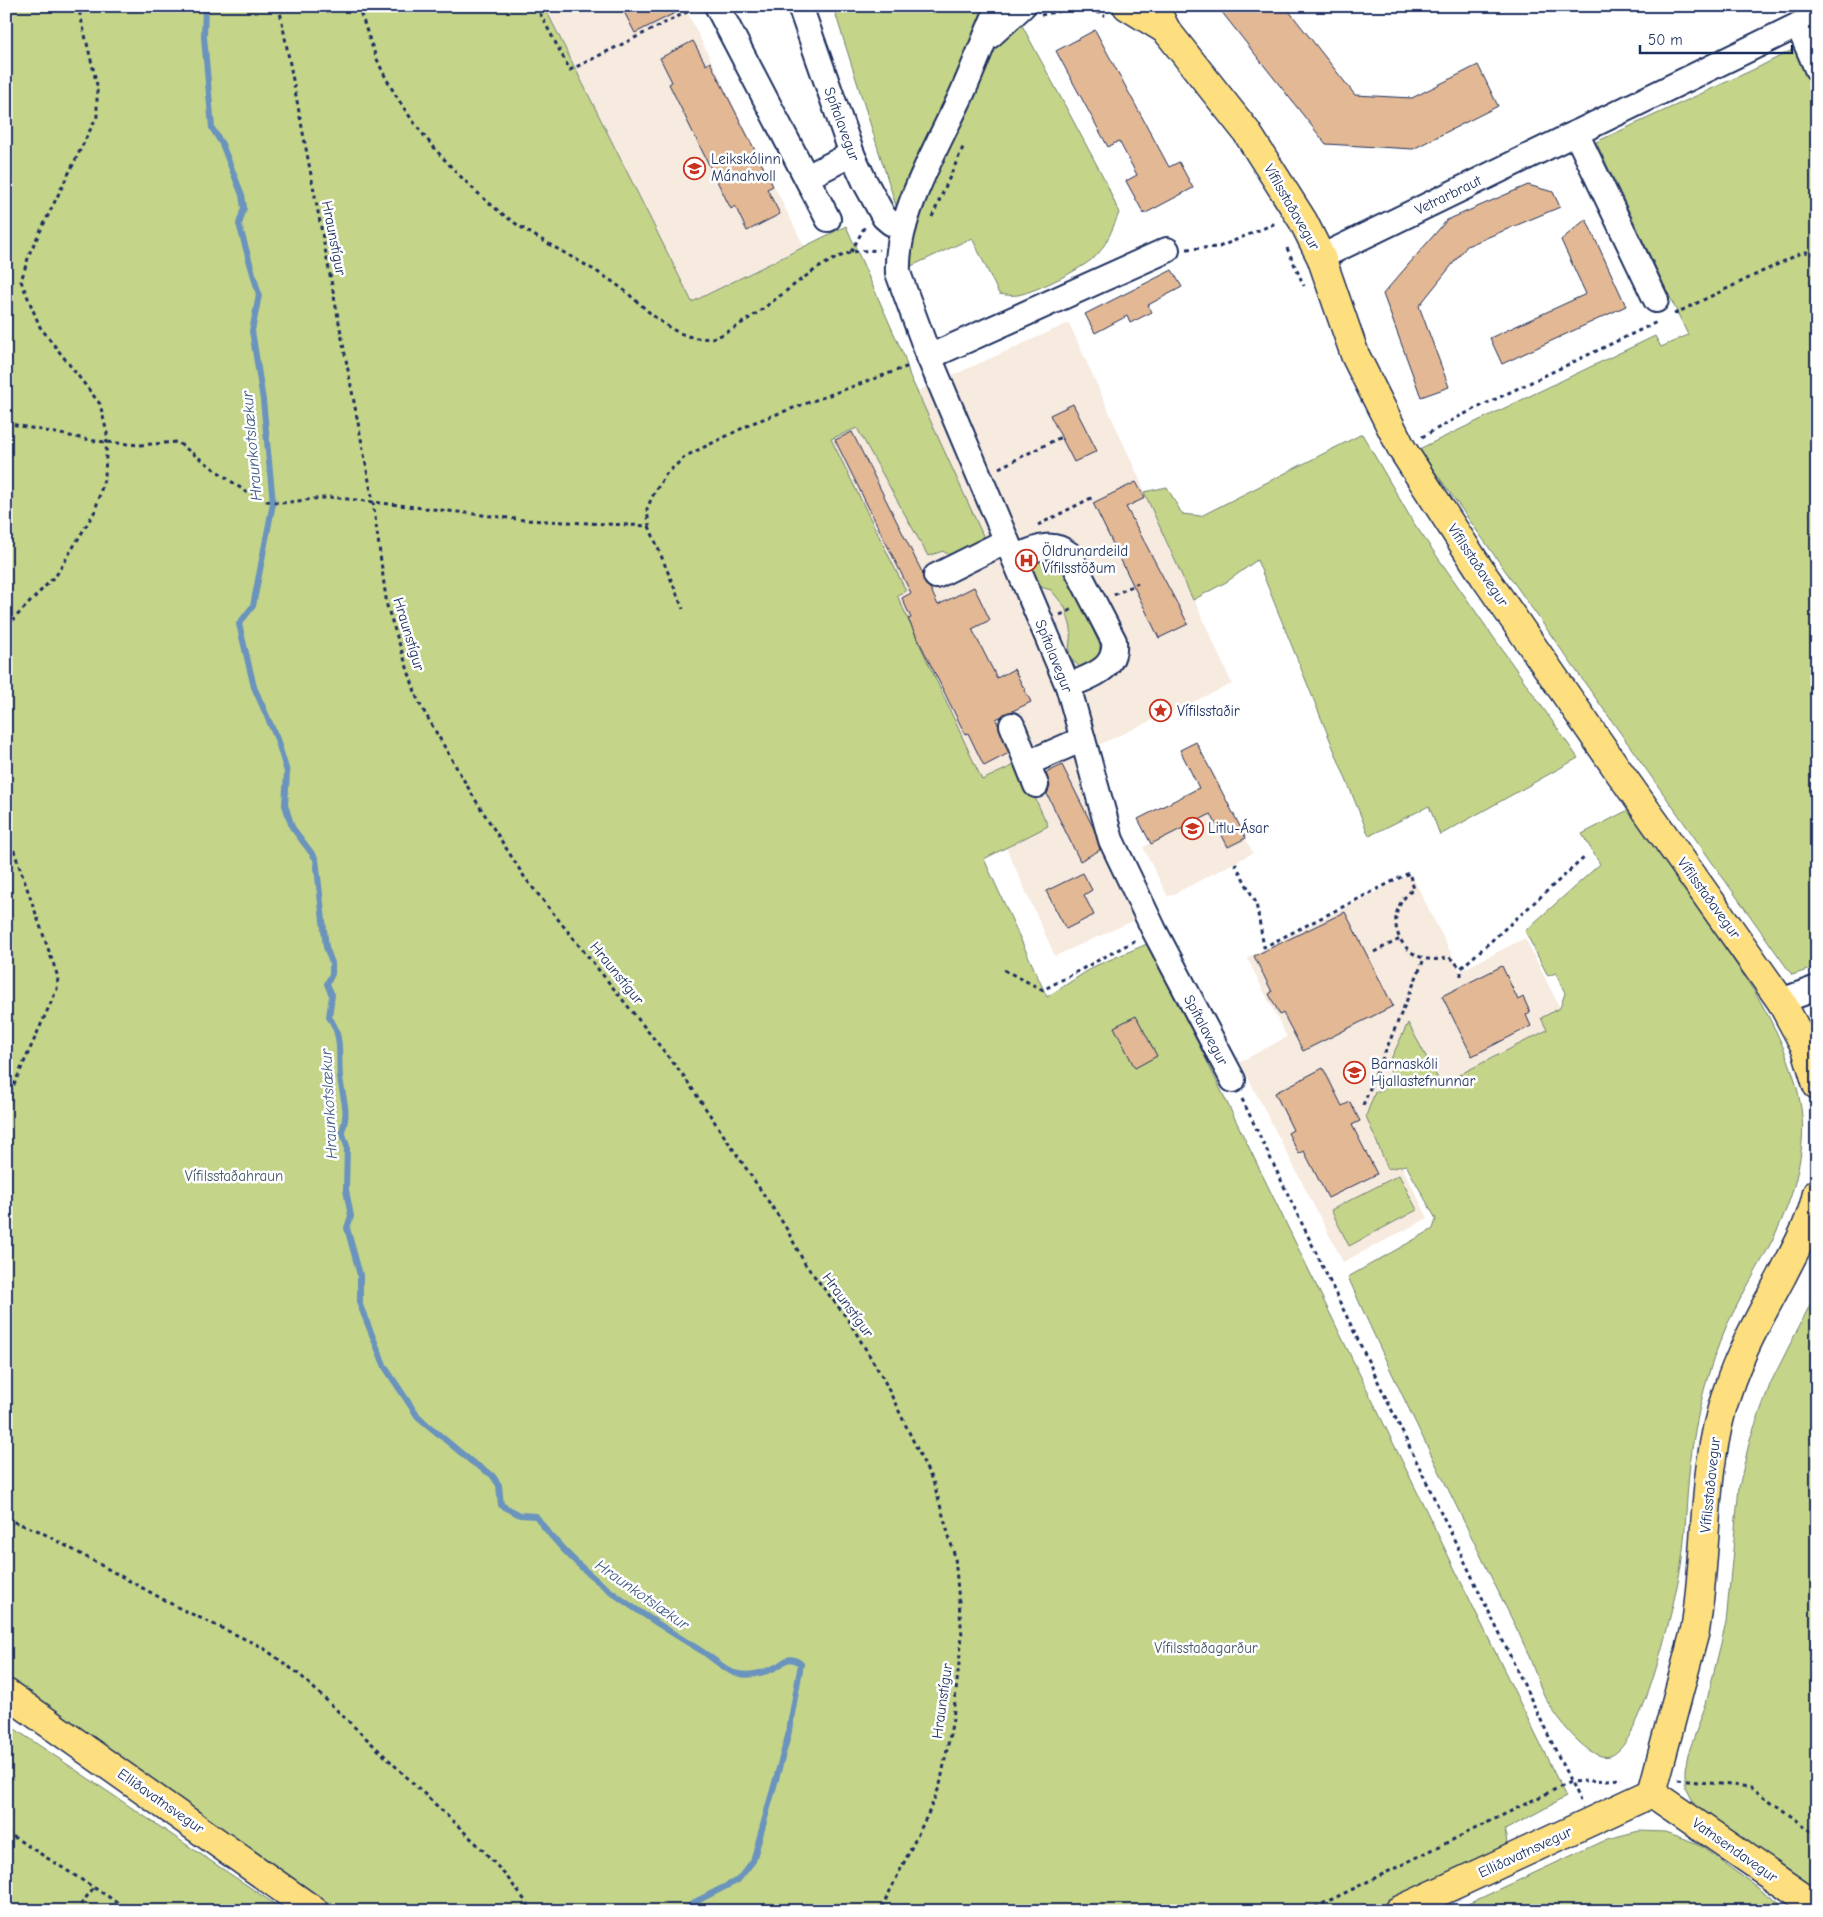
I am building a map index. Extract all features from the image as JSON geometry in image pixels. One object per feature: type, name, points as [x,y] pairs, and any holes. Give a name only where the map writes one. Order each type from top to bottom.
[{"type":"main road","name":"Vífilsstaðavegur","points":[[1127,6],[1160,18],[1246,131],[1299,214],[1321,256],[1355,355],[1402,449],[1495,592],[1781,1001],[1806,1048],[1817,1086]]},
{"type":"main road","name":"Vífilsstaðavegur","points":[[1654,1785],[1695,1631],[1699,1605],[1708,1482],[1718,1422],[1740,1359],[1802,1238],[1817,1193]]},
{"type":"main road","name":"Elliðavatnsvegur","points":[[6,1693],[314,1911]]},
{"type":"main road","name":"Elliðavatnsvegur","points":[[1398,1911],[1591,1821],[1654,1785]]},
{"type":"main road","name":"Vatnsendavegur","points":[[1654,1785],[1817,1907]]},
{"type":"street","points":[[717,6],[828,219]]},
{"type":"street","name":"Spítalavegur","points":[[800,6],[852,154],[878,209],[892,223],[904,226]]},
{"type":"street","name":"Spítalavegur","points":[[999,6],[987,39],[916,194],[904,226],[899,249],[898,273],[929,357],[1068,686],[1111,840],[1154,930],[1233,1080]]},
{"type":"street","name":"Spítalavegur","points":[[987,39],[1023,6]]},
{"type":"street","name":"Vetrarbraut","points":[[1321,256],[1807,20],[1817,69]]},
{"type":"street","points":[[1576,133],[1656,300]]},
{"type":"street","points":[[807,177],[852,154]]},
{"type":"street","points":[[929,357],[1167,250]]},
{"type":"street","points":[[936,576],[1010,549],[1050,545],[1064,550],[1074,559],[1114,641],[1114,654],[1106,667],[1100,672],[1068,686]]},
{"type":"street","points":[[1012,725],[1032,774],[1083,739]]},
{"type":"street","points":[[1781,1001],[1817,988]]},
{"type":"path","points":[[6,627],[57,574],[95,511],[104,476],[107,434],[100,404],[40,327],[21,281],[30,252],[97,116],[97,85],[78,6]]},
{"type":"path","name":"Hraunstígur","points":[[279,6],[373,502],[387,606],[418,701],[473,796],[525,878],[683,1075],[785,1226],[804,1264],[847,1318],[883,1378],[934,1484],[954,1557],[962,1636],[952,1719],[937,1792],[914,1844],[880,1911]]},
{"type":"path","points":[[358,6],[381,70],[399,102],[430,142],[462,176],[500,212],[612,281],[652,315],[682,335],[697,339],[714,337],[731,330],[823,266],[850,252],[899,249]]},
{"type":"path","points":[[536,6],[570,70],[698,6]]},
{"type":"path","points":[[929,223],[968,136]]},
{"type":"path","points":[[1167,250],[1219,247],[1276,223]]},
{"type":"path","points":[[1402,449],[1458,417],[1790,258],[1806,252],[1817,254]]},
{"type":"path","points":[[683,609],[649,526],[647,510],[658,485],[676,465],[692,453],[755,422],[898,371],[929,357]]},
{"type":"path","points":[[6,422],[106,442],[140,445],[178,442],[246,492],[267,501],[281,503],[331,497],[525,520],[649,526]]},
{"type":"path","points":[[980,478],[1061,437]]},
{"type":"path","points":[[1010,549],[1095,496]]},
{"type":"path","points":[[1042,624],[1138,583]]},
{"type":"path","points":[[6,836],[14,851],[58,977],[57,990],[12,1089],[6,1095]]},
{"type":"path","points":[[1461,968],[1585,857]]},
{"type":"path","points":[[1235,863],[1256,903],[1264,947],[1409,873],[1414,889],[1406,895],[1398,909],[1396,924],[1400,939],[1410,951],[1424,958],[1434,960],[1449,957],[1461,968],[1461,976]]},
{"type":"path","points":[[1004,970],[1043,990],[1154,930]]},
{"type":"path","points":[[1374,952],[1400,939]]},
{"type":"path","points":[[1363,1105],[1424,958]]},
{"type":"path","points":[[1233,1080],[1570,1782],[1591,1821]]},
{"type":"path","points":[[6,1519],[39,1531],[177,1607],[262,1647],[282,1661],[300,1675],[481,1848],[507,1877],[533,1911]]},
{"type":"path","points":[[1308,1911],[1570,1782],[1751,1787],[1817,1835]]},
{"type":"path","points":[[6,1832],[131,1911]]},
{"type":"path","points":[[76,1911],[94,1887]]},
{"type":"shaded area","name":"Leikskólinn Mánahvoll","points":[[544,6],[684,6],[804,246],[692,302]]},
{"type":"shaded area","name":"Öldrunardeild Vífilsstöðum","points":[[1069,323],[1232,684],[1074,756],[1146,915],[1055,956],[820,435]]},
{"type":"shaded area","name":"Litlu-Ásar","points":[[1196,742],[1253,853],[1168,897],[1143,847],[1151,843],[1138,819],[1198,786],[1180,750]]},
{"type":"shaded area","name":"Barnaskóli Hjallastefnunnar","points":[[1411,874],[1460,971],[1525,938],[1560,1008],[1548,1030],[1377,1117],[1428,1218],[1343,1262],[1240,1062],[1287,1037],[1247,958]]},
{"type":"green space","points":[[6,6],[544,6],[692,302],[846,226],[904,356],[910,376],[985,540],[953,558],[943,551],[928,556],[857,428],[831,439],[906,591],[897,595],[982,780],[1019,763],[1048,826],[984,859],[1047,997],[1095,966],[1147,944],[1197,1041],[1566,1797],[1505,1830],[1509,1857],[1397,1911],[325,1911],[6,1676]]},
{"type":"green space","points":[[833,6],[992,6],[898,212]]},
{"type":"green space","points":[[1017,16],[1106,182],[1119,213],[1105,244],[1092,260],[1048,284],[1026,293],[1011,295],[999,294],[972,238],[907,268],[913,229],[985,53]]},
{"type":"green space","points":[[1817,37],[1817,967],[1792,975],[1419,449],[1655,336],[1661,347],[1688,335],[1596,142],[1759,67]]},
{"type":"green space","points":[[1362,434],[1413,522],[1578,758],[1440,835],[1429,806],[1369,836],[1257,560],[1228,581],[1193,600],[1144,492],[1167,487],[1182,514],[1201,516]]},
{"type":"green space","points":[[1045,557],[1052,558],[1063,567],[1100,645],[1099,660],[1081,668],[1070,658],[1071,628],[1065,607],[1051,590],[1037,586],[1032,573],[1038,560]]},
{"type":"green space","points":[[1632,808],[1756,994],[1774,1028],[1783,1047],[1796,1085],[1800,1104],[1802,1143],[1792,1194],[1774,1238],[1727,1325],[1703,1393],[1690,1464],[1681,1566],[1656,1670],[1634,1727],[1622,1746],[1610,1756],[1602,1756],[1593,1753],[1576,1739],[1554,1713],[1546,1699],[1519,1633],[1402,1394],[1348,1277],[1433,1229],[1436,1219],[1406,1165],[1388,1169],[1366,1116],[1375,1092],[1384,1089],[1390,1083],[1391,1074],[1388,1065],[1408,1023],[1441,1084],[1547,1030],[1541,1018],[1560,1008],[1565,993],[1556,973],[1548,976],[1525,931],[1600,864],[1582,834]]},
{"type":"green space","points":[[1399,1175],[1417,1210],[1349,1246],[1331,1210]]},
{"type":"green space","points":[[1817,1291],[1817,1890],[1697,1810],[1685,1788],[1685,1769],[1688,1754],[1706,1704],[1726,1623],[1739,1487],[1750,1439],[1771,1382]]},
{"type":"green space","points":[[6,1723],[285,1911],[6,1911]]},
{"type":"green space","points":[[1639,1831],[1665,1832],[1696,1843],[1790,1911],[1453,1911],[1607,1839]]},
{"type":"building","points":[[621,6],[689,6],[635,33]]},
{"type":"building","points":[[1217,6],[1285,6],[1355,95],[1412,98],[1478,65],[1498,106],[1413,149],[1326,144]]},
{"type":"building","points":[[1095,30],[1169,167],[1179,162],[1193,188],[1144,214],[1126,181],[1137,175],[1119,141],[1108,147],[1056,51]]},
{"type":"building","points":[[693,41],[706,65],[710,62],[773,186],[767,189],[780,214],[747,231],[735,206],[731,209],[669,84],[672,82],[660,58]]},
{"type":"building","points":[[1528,185],[1553,192],[1560,207],[1467,246],[1419,306],[1449,387],[1421,397],[1383,294],[1447,220]]},
{"type":"building","points":[[1586,219],[1626,306],[1502,364],[1490,338],[1586,294],[1561,240]]},
{"type":"building","points":[[1172,270],[1182,287],[1148,305],[1152,312],[1130,323],[1127,316],[1095,333],[1085,314]]},
{"type":"building","points":[[1073,404],[1097,451],[1074,462],[1050,415]]},
{"type":"building","points":[[852,432],[923,574],[924,582],[930,588],[938,605],[974,587],[990,620],[972,629],[997,678],[1014,669],[1031,702],[996,719],[1009,753],[984,766],[968,733],[965,734],[908,619],[911,618],[902,598],[911,593],[835,440]]},
{"type":"building","points":[[1136,482],[1145,498],[1126,507],[1188,624],[1159,638],[1093,503]]},
{"type":"building","points":[[1196,742],[1246,838],[1228,847],[1211,814],[1151,844],[1138,819],[1199,788],[1180,750]]},
{"type":"building","points":[[1062,765],[1094,829],[1100,850],[1080,861],[1047,794],[1050,786],[1046,773]]},
{"type":"building","points":[[1083,873],[1092,890],[1084,895],[1094,915],[1066,929],[1046,891]]},
{"type":"building","points":[[1345,912],[1393,1006],[1303,1051],[1283,1013],[1280,1015],[1269,994],[1272,992],[1254,956]]},
{"type":"building","points":[[1502,966],[1518,1000],[1523,997],[1530,1012],[1526,1015],[1531,1026],[1472,1056],[1442,996]]},
{"type":"building","points":[[1136,1016],[1157,1056],[1135,1068],[1114,1027]]},
{"type":"building","points":[[1323,1068],[1342,1106],[1350,1102],[1360,1121],[1352,1125],[1377,1174],[1328,1198],[1304,1151],[1299,1154],[1288,1133],[1293,1130],[1275,1093]]},
{"type":"waterway","name":"Hraunkotslækur","points":[[205,6],[204,37],[212,128],[222,144],[242,195],[244,208],[239,224],[259,295],[252,331],[263,400],[273,503],[253,606],[239,624],[254,687],[277,739],[287,772],[285,805],[292,827],[316,859],[326,947],[332,963],[332,974],[327,984],[332,995],[329,1017],[336,1031],[339,1046],[340,1077],[345,1110],[342,1131],[347,1146],[346,1190],[351,1216],[347,1228],[360,1275],[360,1305],[385,1367],[418,1417],[472,1462],[492,1475],[499,1485],[501,1505],[520,1515],[536,1516],[571,1557],[610,1591],[730,1671],[745,1675],[757,1674],[778,1666],[789,1659],[801,1664],[788,1736],[753,1861],[738,1880],[693,1903],[685,1911]]},
{"type":"place","name":"Leikskólinn Mánahvoll","points":[[695,168]]},
{"type":"place","name":"Öldrunardeild Vífilsstöðum","points":[[1026,560]]},
{"type":"place","name":"Vífilsstaðir","points":[[1161,711]]},
{"type":"place","name":"Litlu-Ásar","points":[[1192,828]]},
{"type":"place","name":"Barnaskóli Hjallastefnunnar","points":[[1355,1073]]},
{"type":"park label","name":"Vífilsstaðahraun","points":[[234,1176]]},
{"type":"park label","name":"Vífilsstaðagarður","points":[[1206,1648]]}]
